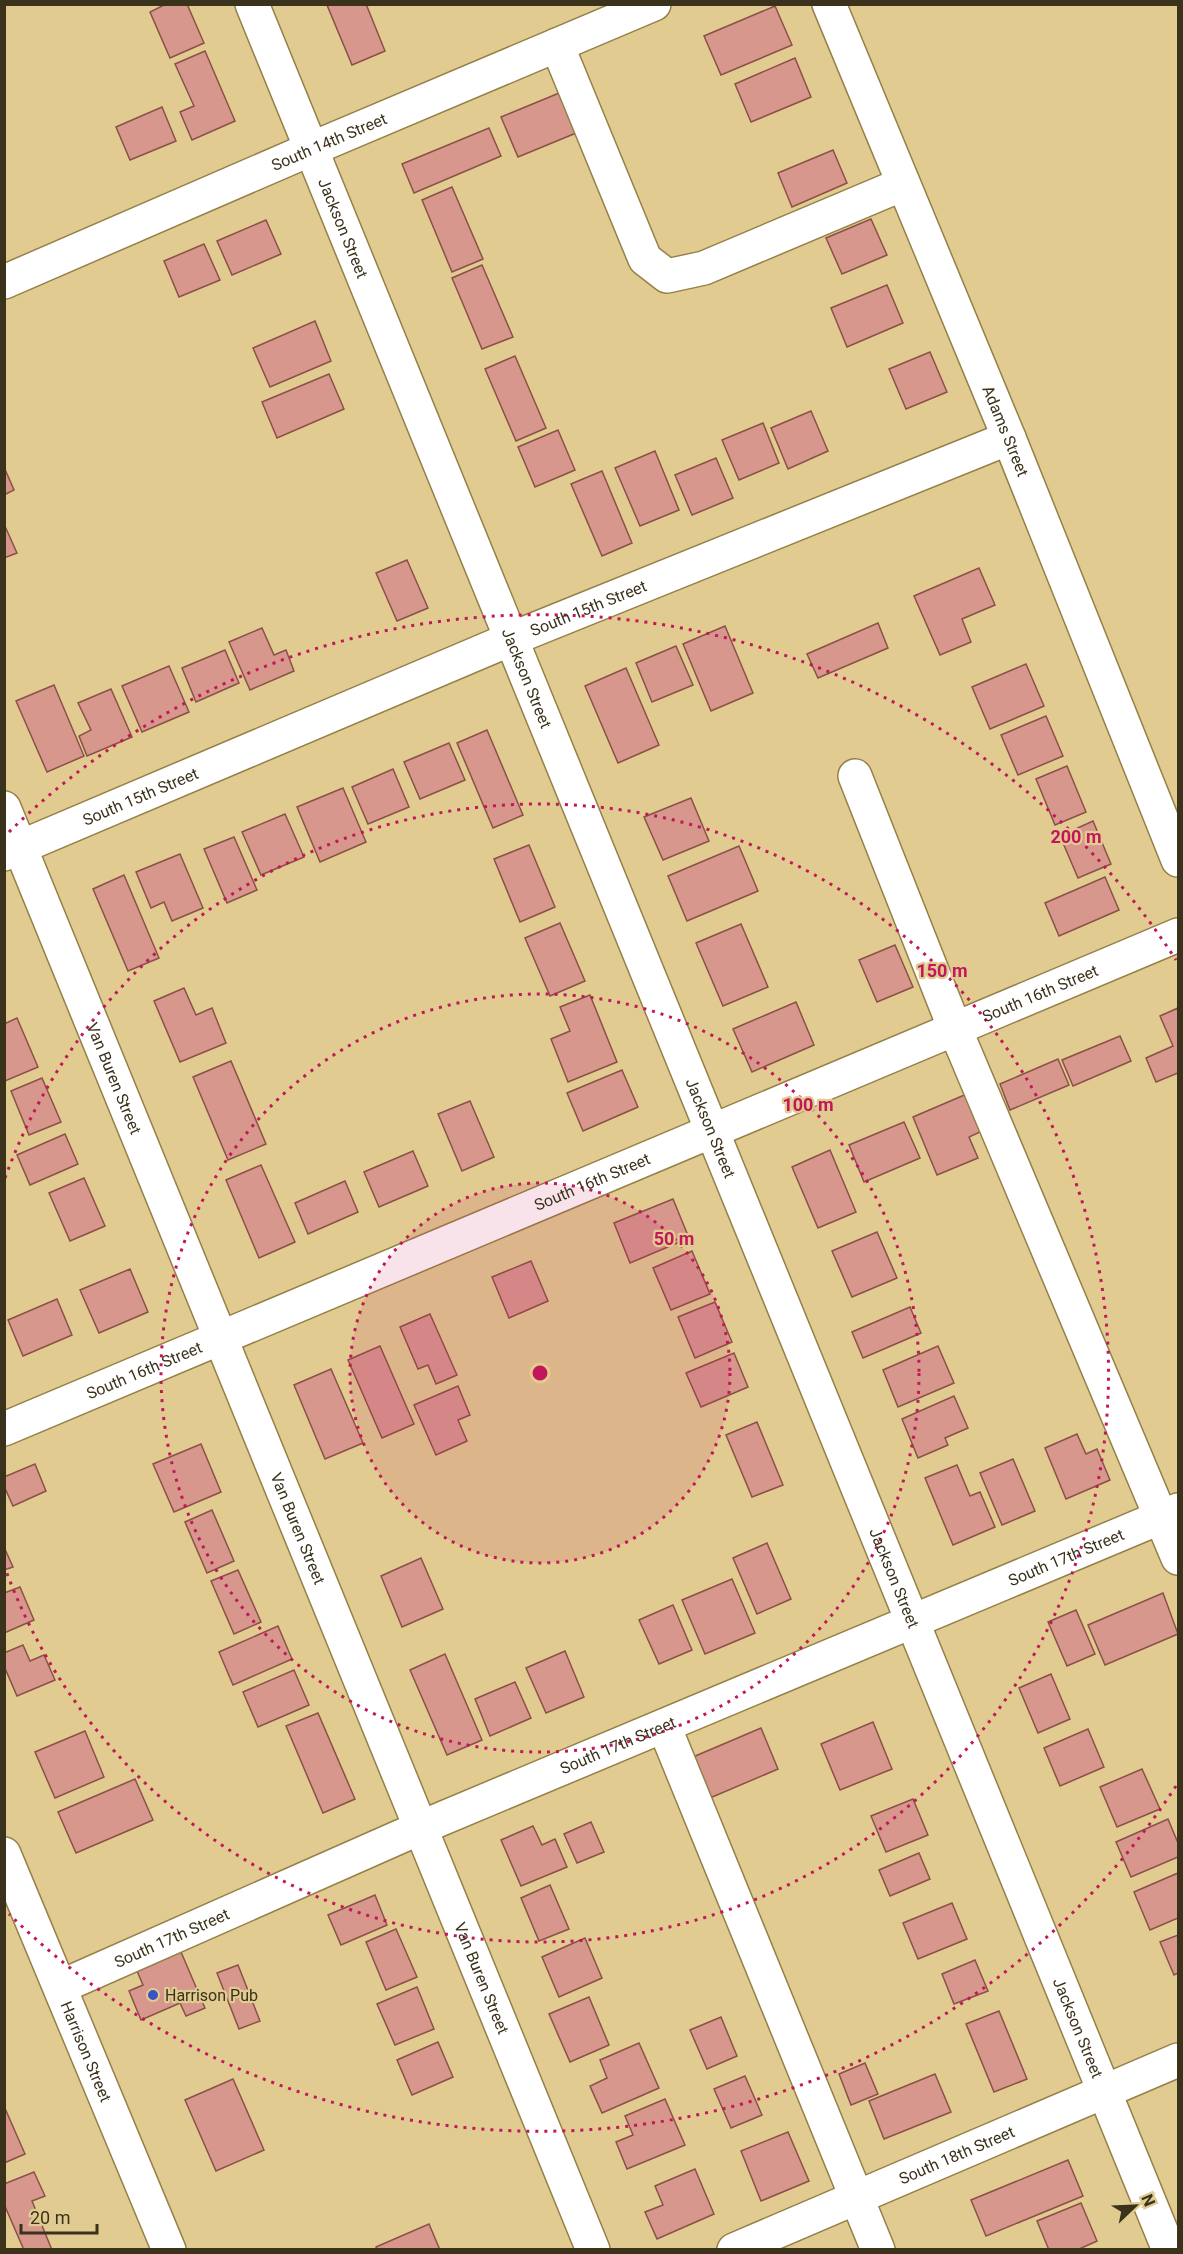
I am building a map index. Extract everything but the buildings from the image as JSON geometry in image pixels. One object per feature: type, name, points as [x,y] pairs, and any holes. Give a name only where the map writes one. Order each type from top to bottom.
[{"type":"street","name":"Jackson Street","points":[[252,4],[1169,2250]]},
{"type":"street","name":"South 14th Street","points":[[4,282],[654,4]]},
{"type":"street","name":"Adams Street","points":[[829,4],[1009,438],[1179,860]]},
{"type":"street","points":[[557,45],[645,260],[667,276],[704,268],[903,184]]},
{"type":"street","name":"South 15th Street","points":[[12,850],[511,639],[1009,438]]},
{"type":"street","points":[[855,776],[955,1029],[1170,1513],[1179,1558]]},
{"type":"street","name":"Van Buren Street","points":[[4,808],[12,850],[220,1340],[422,1827],[593,2250]]},
{"type":"street","name":"South 16th Street","points":[[4,1429],[1179,935]]},
{"type":"street","name":"South 17th Street","points":[[60,1987],[422,1827],[1170,1513]]},
{"type":"street","points":[[664,1726],[878,2250]]},
{"type":"street","name":"Harrison Street","points":[[4,1854],[17,1921],[60,1987],[168,2250]]},
{"type":"street","name":"South 18th Street","points":[[734,2250],[1179,2060]]},
{"type":"place","name":"Harrison Pub","points":[[153,1995]]}]
